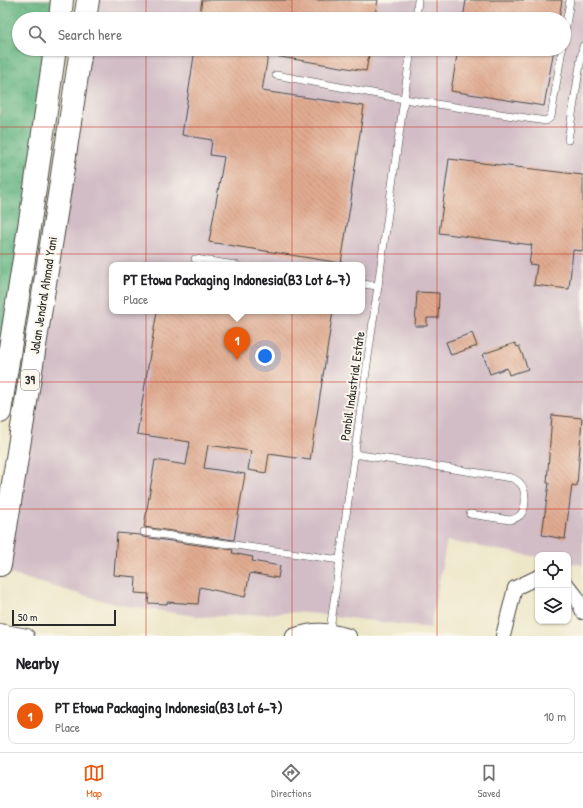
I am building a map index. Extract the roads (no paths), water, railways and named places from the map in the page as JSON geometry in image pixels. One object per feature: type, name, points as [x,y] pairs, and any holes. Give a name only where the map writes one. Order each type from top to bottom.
[{"type":"highway","points":[[61,12],[62,0]]},
{"type":"highway","points":[[86,12],[88,0]]},
{"type":"highway","name":"Jalan Jendral Ahmad Yani","points":[[0,412],[54,56]]},
{"type":"highway","name":"Jalan Jendral Ahmad Yani","points":[[0,565],[80,56]]},
{"type":"highway","points":[[48,98],[73,102]]},
{"type":"street","points":[[503,636],[515,588],[535,578]]},
{"type":"street","points":[[570,588],[576,596],[583,612]]},
{"type":"street","points":[[293,636],[305,631],[330,630],[349,636]]},
{"type":"street","points":[[0,631],[26,636]]},
{"type":"lane","points":[[417,12],[418,0]]},
{"type":"lane","points":[[568,12],[570,0]]},
{"type":"lane","points":[[568,140],[583,46]]},
{"type":"lane","name":"Panbil Industrial Estate","points":[[330,630],[410,56]]},
{"type":"lane","points":[[276,75],[404,99],[546,121],[551,117],[561,56]]},
{"type":"lane","points":[[195,259],[216,262]]},
{"type":"lane","points":[[365,284],[378,286]]},
{"type":"lane","points":[[354,454],[512,478],[520,483],[523,488],[525,495],[524,507],[522,513],[515,518],[510,520],[470,514]]},
{"type":"lane","points":[[144,532],[340,560]]},
{"type":"place","name":"PT Etowa Packaging Indonesia(B3 Lot 6-7)","points":[[237,360]]}]
